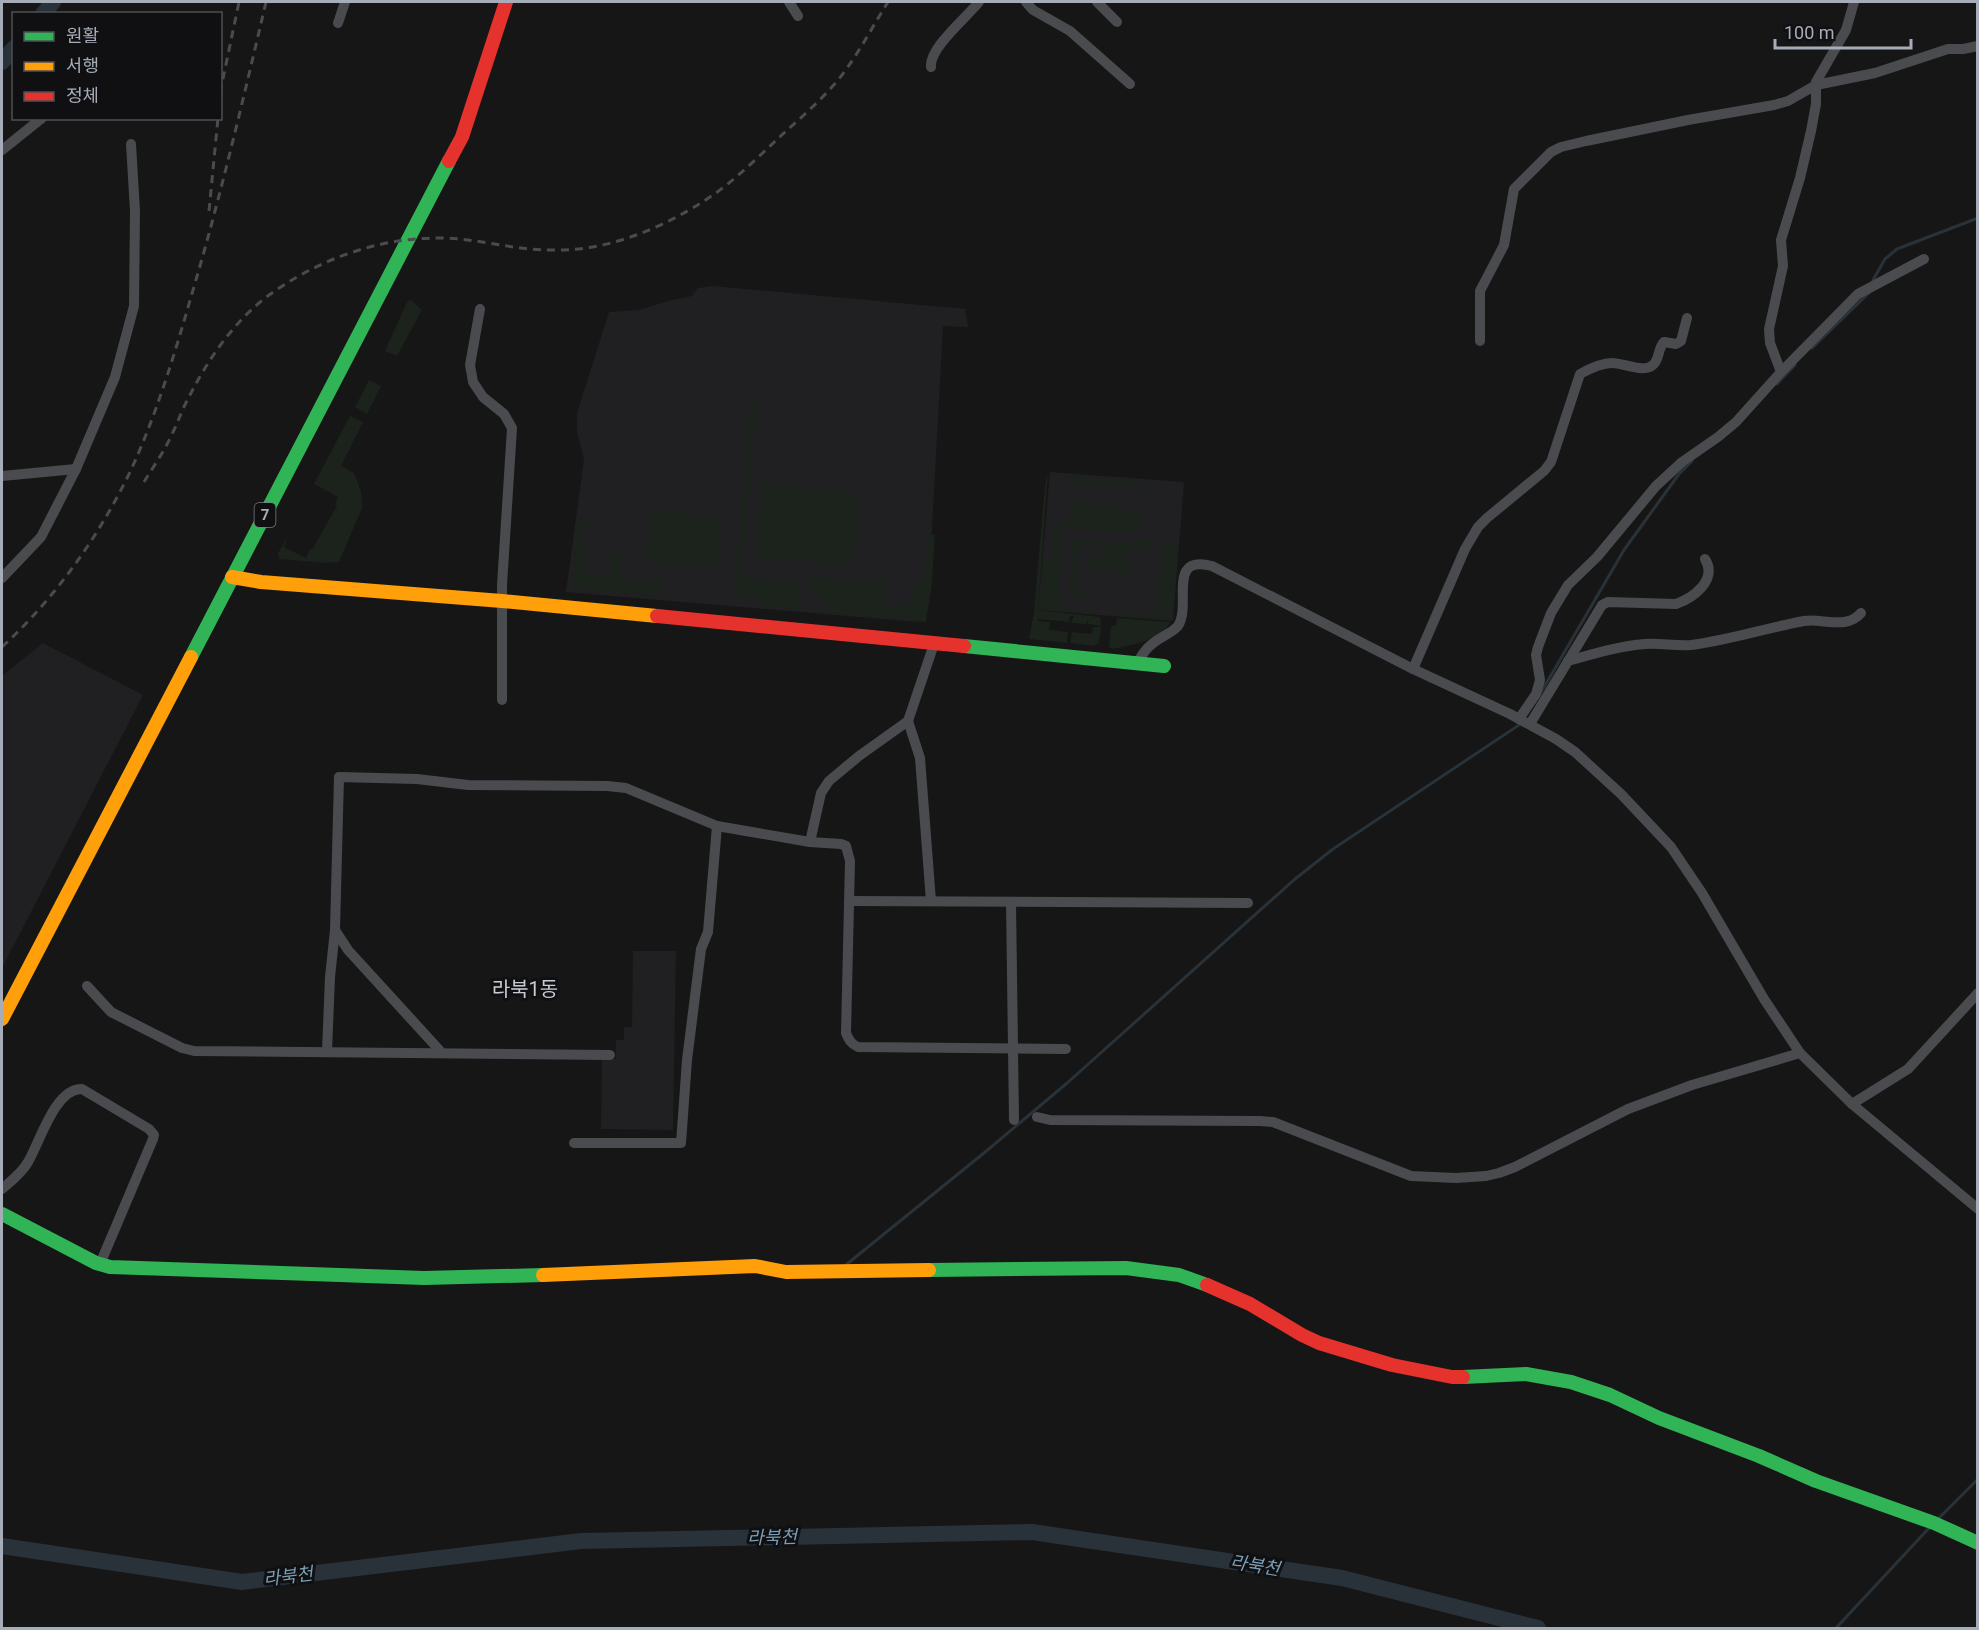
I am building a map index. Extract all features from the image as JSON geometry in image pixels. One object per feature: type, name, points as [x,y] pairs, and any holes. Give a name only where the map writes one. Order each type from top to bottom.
[{"type":"main road","name":"7","points":[[2,1019],[462,137],[506,2]]},
{"type":"main road","points":[[232,577],[261,582],[502,601],[1164,666]]},
{"type":"main road","points":[[2,1214],[110,1267],[424,1278],[755,1266],[786,1272],[1126,1268],[1159,1271],[1179,1275],[1210,1286],[1250,1304],[1302,1335],[1370,1359],[1419,1372],[1452,1377],[1526,1374],[1571,1382],[1590,1388],[1697,1433],[1760,1456],[1816,1482],[1934,1523],[1977,1543]]},
{"type":"street","points":[[338,23],[345,2]]},
{"type":"street","points":[[789,2],[798,16]]},
{"type":"street","points":[[931,68],[930,63],[935,52],[979,2]]},
{"type":"street","points":[[1026,2],[1033,10],[1070,31],[1130,84]]},
{"type":"street","points":[[1097,2],[1117,22]]},
{"type":"street","points":[[1781,372],[1770,343],[1770,320],[1783,266],[1781,240],[1800,178],[1811,131],[1816,104],[1816,86],[1821,71],[1846,30],[1854,2]]},
{"type":"street","points":[[1480,341],[1480,291],[1504,245],[1514,189],[1551,152],[1586,141],[1774,105],[1788,101],[1816,86],[1875,73],[1948,49],[1977,46]]},
{"type":"street","points":[[2,150],[40,120]]},
{"type":"street","points":[[2,578],[41,537],[76,469],[115,377],[134,306],[135,211],[131,144]]},
{"type":"street","points":[[1519,718],[1536,694],[1540,680],[1536,655],[1538,647],[1551,613],[1568,585],[1597,557],[1656,486],[1682,462],[1736,422],[1781,372],[1858,294],[1924,259]]},
{"type":"street","points":[[480,309],[470,365],[473,382],[483,397],[504,414],[512,428],[502,601],[502,700]]},
{"type":"street","points":[[1413,669],[1465,549],[1478,527],[1544,471],[1551,462],[1580,375],[1610,363],[1646,368],[1652,366],[1664,342],[1676,344],[1681,341],[1687,318]]},
{"type":"street","points":[[2,476],[76,469]]},
{"type":"street","points":[[1530,724],[1602,605],[1608,602],[1676,604],[1685,601],[1704,585],[1709,572],[1705,559]]},
{"type":"street","points":[[1137,663],[1150,645],[1178,625],[1183,611],[1185,571],[1192,565],[1203,564],[1212,566],[1413,669],[1519,718],[1575,752],[1621,794],[1671,847],[1702,893],[1764,999],[1800,1053],[1852,1104],[1977,1209]]},
{"type":"street","points":[[1568,661],[1595,653],[1644,644],[1692,645],[1807,621],[1838,623],[1857,618],[1861,613]]},
{"type":"street","points":[[810,842],[821,793],[829,781],[908,721],[934,644]]},
{"type":"street","points":[[908,721],[920,758],[931,901]]},
{"type":"street","points":[[327,1051],[330,977],[335,930],[339,777],[417,779],[468,785],[626,788],[717,826],[810,842],[841,844],[846,846],[850,861],[846,1033],[853,1044],[858,1047],[1066,1049]]},
{"type":"street","points":[[574,1143],[681,1143],[687,1059],[701,949],[708,933],[717,826]]},
{"type":"street","points":[[849,901],[1248,903]]},
{"type":"street","points":[[1011,902],[1014,1120]]},
{"type":"street","points":[[335,930],[348,950],[441,1053]]},
{"type":"street","points":[[87,986],[111,1012],[182,1048],[194,1051],[610,1055]]},
{"type":"street","points":[[1852,1104],[1908,1069],[1977,993]]},
{"type":"street","points":[[1037,1117],[1050,1120],[1230,1119],[1267,1121],[1411,1176],[1456,1178],[1486,1176],[1515,1167],[1628,1109],[1692,1085],[1800,1053]]},
{"type":"street","points":[[2,1189],[27,1164],[61,1099],[75,1088],[82,1089],[149,1129],[154,1135],[153,1139],[100,1264]]},
{"type":"shaded area","points":[[713,286],[965,309],[968,327],[943,326],[925,619],[918,622],[566,592],[584,459],[577,432],[577,413],[609,312],[639,310],[692,296],[698,288]]},
{"type":"shaded area","points":[[411,300],[422,310],[397,356],[385,351],[407,302]]},
{"type":"shaded area","points":[[369,380],[381,386],[367,414],[355,407]]},
{"type":"shaded area","points":[[751,397],[757,397],[741,577],[796,581],[799,586],[797,609],[758,606],[759,599],[734,598]]},
{"type":"shaded area","points":[[350,416],[363,422],[341,466],[354,473],[361,491],[362,508],[339,562],[279,559],[278,553],[288,536],[284,547],[306,558],[337,506],[335,504],[338,497],[314,484]]},
{"type":"shaded area","points":[[1048,472],[1038,610],[1100,617],[1101,626],[1088,624],[1088,619],[1087,624],[1071,623],[1074,616],[1070,616],[1069,622],[1038,619],[1038,621],[1050,622],[1049,630],[1068,632],[1067,643],[1029,639],[1034,612]]},
{"type":"shaded area","points":[[1050,472],[1184,482],[1173,621],[1038,610]]},
{"type":"shaded area","points":[[1075,476],[1145,481],[1140,487],[1134,485],[1127,488],[1077,485],[1076,503],[1141,512],[1140,531],[1135,534],[1060,528],[1055,553],[1052,554],[1055,530],[1068,522],[1072,514]]},
{"type":"shaded area","points":[[763,484],[861,494],[853,566],[756,556]]},
{"type":"shaded area","points":[[652,510],[723,519],[717,569],[646,561]]},
{"type":"shaded area","points":[[579,517],[586,518],[583,550],[588,551],[586,574],[611,576],[613,553],[622,554],[620,578],[664,582],[663,586],[660,586],[659,596],[572,588]]},
{"type":"shaded area","points":[[1065,532],[1058,608],[1096,611],[1100,614],[1041,610],[1044,557],[1058,558],[1060,534]]},
{"type":"shaded area","points":[[927,534],[935,535],[932,582],[926,622],[823,612],[824,600],[811,599],[813,577],[886,583],[884,604],[910,606],[912,585],[922,586],[924,582]]},
{"type":"shaded area","points":[[1076,537],[1094,539],[1094,547],[1082,546],[1081,550],[1077,550],[1076,562],[1079,563],[1077,588],[1094,590],[1094,596],[1071,594],[1069,591],[1073,541]]},
{"type":"shaded area","points":[[1130,539],[1151,540],[1150,551],[1126,550],[1126,558],[1130,559],[1129,573],[1114,572],[1114,566],[1104,566],[1103,572],[1088,571],[1089,556],[1098,556],[1103,542],[1129,544]]},
{"type":"shaded area","points":[[1160,545],[1177,546],[1172,619],[1113,615],[1117,612],[1155,614],[1157,575],[1161,575],[1162,562],[1158,561]]},
{"type":"shaded area","points":[[1117,618],[1170,622],[1160,634],[1153,638],[1112,649],[1109,646],[1111,626],[1116,626]]},
{"type":"shaded area","points":[[1093,627],[1101,627],[1099,643],[1093,646],[1070,643],[1072,632],[1092,634]]},
{"type":"shaded area","points":[[43,643],[143,695],[2,968],[2,676]]},
{"type":"shaded area","points":[[633,951],[676,951],[673,1130],[601,1129],[602,1059],[616,1059],[616,1040],[624,1040],[624,1027],[632,1027]]},
{"type":"waterway","points":[[45,12],[53,2]]},
{"type":"waterway","points":[[2,62],[12,50]]},
{"type":"waterway","points":[[1873,280],[1885,259],[1897,249],[1978,218]]},
{"type":"waterway","points":[[1812,348],[1870,292]]},
{"type":"waterway","points":[[1777,384],[1795,365]]},
{"type":"waterway","points":[[1540,694],[1624,550],[1679,474],[1692,461]]},
{"type":"waterway","points":[[847,1264],[1066,1084],[1295,879],[1333,849],[1519,725]]},
{"type":"waterway","points":[[1937,1520],[1978,1479]]},
{"type":"waterway","points":[[1836,1628],[1930,1527]]},
{"type":"waterway","name":"라북천","points":[[2,1546],[242,1582],[581,1541],[1032,1532],[1342,1578],[1538,1628]]},
{"type":"railway","points":[[222,83],[239,2]]},
{"type":"railway","points":[[2,647],[40,608],[74,566],[104,520],[139,451],[164,386],[202,260],[266,2]]},
{"type":"railway","points":[[144,482],[165,448],[196,383],[223,341],[257,305],[289,282],[330,260],[397,241],[444,238],[537,250],[571,250],[612,243],[652,229],[689,210],[727,184],[816,104],[845,71],[888,2]]},
{"type":"railway","points":[[209,211],[218,120]]},
{"type":"traffic: fast","points":[[191,657],[449,161]]},
{"type":"traffic: fast","points":[[964,646],[1164,666]]},
{"type":"traffic: fast","points":[[2,1214],[96,1263],[110,1267],[424,1278],[543,1275]]},
{"type":"traffic: fast","points":[[929,1270],[1126,1268],[1179,1275],[1207,1285]]},
{"type":"traffic: fast","points":[[1463,1377],[1526,1374],[1571,1382],[1610,1395],[1659,1418],[1759,1456],[1816,1481],[1934,1523],[1978,1543]]},
{"type":"traffic: slow","points":[[232,577],[261,582],[657,616]]},
{"type":"traffic: slow","points":[[2,1019],[191,657]]},
{"type":"traffic: slow","points":[[543,1275],[755,1266],[786,1272],[929,1270]]},
{"type":"traffic: jam","points":[[449,161],[462,137],[506,2]]},
{"type":"traffic: jam","points":[[657,616],[964,646]]},
{"type":"traffic: jam","points":[[1207,1285],[1250,1304],[1319,1343],[1392,1365],[1452,1377],[1463,1377]]},
{"type":"district","name":"라북1동","points":[[525,989]]}]
